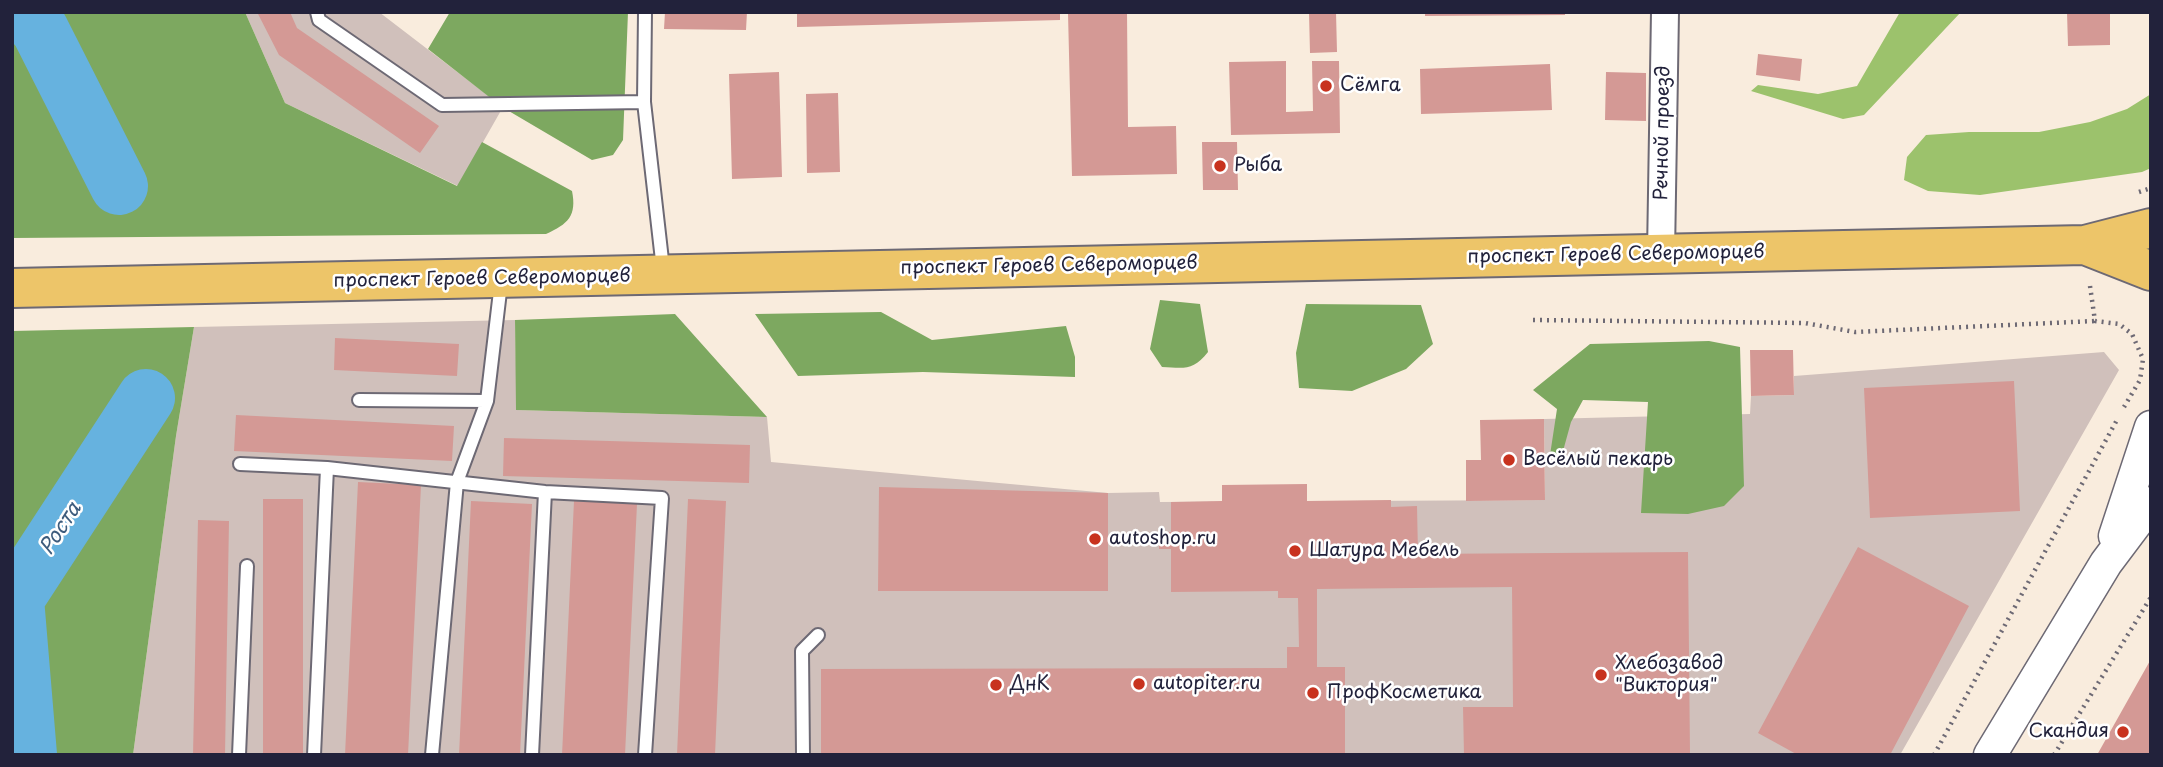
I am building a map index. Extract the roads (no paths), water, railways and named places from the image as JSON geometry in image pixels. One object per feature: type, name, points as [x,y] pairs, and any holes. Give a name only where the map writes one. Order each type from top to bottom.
[{"type":"main road","name":"проспект Героев Североморцев","points":[[12,288],[501,280],[664,274],[2085,245],[2151,228]]},
{"type":"main road","name":"проспект Героев Североморцев","points":[[2085,245],[2151,271]]},
{"type":"street","name":"Речной проезд","points":[[1661,253],[1665,12]]},
{"type":"street","points":[[2106,563],[2151,427]]},
{"type":"street","points":[[1990,755],[2106,563],[2151,503]]},
{"type":"lane","points":[[317,12],[319,20],[442,105],[644,102]]},
{"type":"lane","points":[[645,12],[644,102],[664,274]]},
{"type":"lane","points":[[432,755],[457,482],[487,401],[501,280]]},
{"type":"lane","points":[[359,400],[487,401]]},
{"type":"lane","points":[[240,464],[327,468],[545,492],[662,498],[645,755]]},
{"type":"lane","points":[[314,755],[327,468]]},
{"type":"lane","points":[[532,755],[545,492]]},
{"type":"lane","points":[[239,755],[247,566]]},
{"type":"lane","points":[[803,755],[802,651],[818,635]]},
{"type":"waterway","name":"Роста","points":[[25,12],[40,30],[119,186]]},
{"type":"waterway","name":"Роста","points":[[28,755],[15,599],[146,398]]},
{"type":"place","name":"Сёмга","points":[[1326,86]]},
{"type":"place","name":"Рыба","points":[[1220,166]]},
{"type":"place","name":"Весёлый пекарь","points":[[1509,460]]},
{"type":"place","name":"autoshop.ru","points":[[1095,539]]},
{"type":"place","name":"Шатура Мебель","points":[[1295,551]]},
{"type":"place","name":"Хлебозавод \"Виктория\"","points":[[1601,675]]},
{"type":"place","name":"autopiter.ru","points":[[1139,684]]},
{"type":"place","name":"ДнК","points":[[996,685]]},
{"type":"place","name":"ПрофКосметика","points":[[1313,693]]},
{"type":"place","name":"Скандия","points":[[2123,732]]}]
